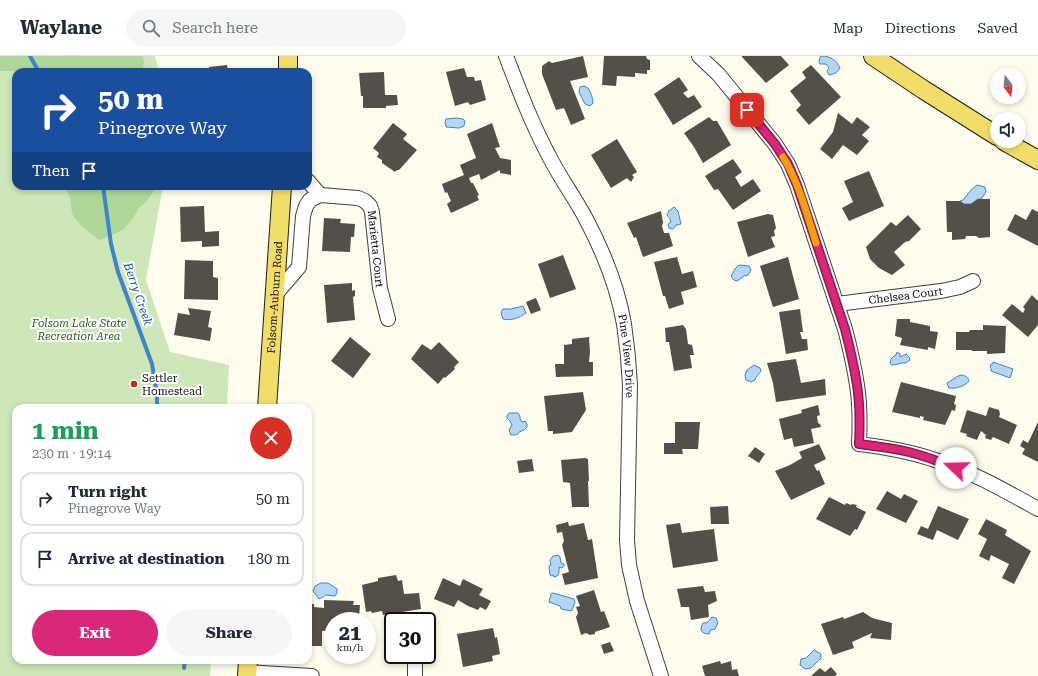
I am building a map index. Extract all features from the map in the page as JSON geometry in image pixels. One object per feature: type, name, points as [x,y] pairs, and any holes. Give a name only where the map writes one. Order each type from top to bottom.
[{"type":"main road","points":[[288,56],[288,68]]},
{"type":"main road","points":[[873,56],[990,132]]},
{"type":"main road","points":[[1017,148],[1038,160]]},
{"type":"main road","name":"Folsom-Auburn Road","points":[[267,404],[282,190]]},
{"type":"street","name":"Pine View Drive","points":[[506,56],[545,150],[585,218],[602,252],[620,308],[628,360],[630,385],[627,540],[629,565],[637,601],[662,676]]},
{"type":"street","points":[[700,56],[719,75],[775,144],[788,164],[797,185],[837,304],[851,352],[857,386],[860,421],[859,444],[909,452],[933,459],[968,472],[1038,508]]},
{"type":"street","points":[[275,295],[299,267],[303,216],[306,206],[310,200],[320,195],[312,185]]},
{"type":"street","name":"Marietta Court","points":[[320,195],[358,198],[365,201],[370,206],[372,212],[380,288],[388,319]]},
{"type":"street","name":"Chelsea Court","points":[[837,304],[941,291],[960,287],[973,281]]},
{"type":"street","points":[[415,664],[415,676]]},
{"type":"street","points":[[247,669],[312,676]]},
{"type":"green space","name":"Folsom Lake State Recreation Area","points":[[0,56],[155,56],[158,68],[12,68],[12,190],[162,190],[146,280],[170,352],[229,365],[227,404],[12,404],[12,664],[211,664],[210,676],[0,676]]},
{"type":"green space","points":[[0,56],[143,56],[144,63],[143,68],[12,68],[12,71],[0,71]]},
{"type":"green space","points":[[66,190],[154,190],[123,230],[100,240],[85,229],[75,218]]},
{"type":"water","points":[[820,57],[830,58],[837,63],[840,68],[836,73],[829,75],[827,71],[829,68],[826,64],[820,64],[819,62]]},
{"type":"water","points":[[584,86],[588,88],[592,97],[593,103],[590,106],[585,104],[579,92],[580,87]]},
{"type":"water","points":[[446,119],[463,119],[465,121],[464,126],[459,128],[446,127]]},
{"type":"water","points":[[977,185],[985,187],[986,192],[981,199],[978,199],[971,204],[964,204],[960,201],[963,200]]},
{"type":"water","points":[[674,207],[678,211],[681,224],[676,225],[673,229],[669,228],[668,224],[671,222],[667,215]]},
{"type":"water","points":[[739,265],[749,266],[751,270],[748,275],[737,281],[731,276]]},
{"type":"water","points":[[523,306],[526,313],[523,315],[518,318],[503,319],[501,313],[503,309]]},
{"type":"water","points":[[897,352],[900,354],[900,357],[906,354],[910,360],[906,363],[892,365],[890,363],[891,359]]},
{"type":"water","points":[[993,362],[1013,369],[1010,378],[991,371],[990,367]]},
{"type":"water","points":[[754,365],[760,368],[761,371],[755,380],[751,382],[746,380],[745,375],[747,370]]},
{"type":"water","points":[[962,375],[966,376],[969,381],[963,386],[949,388],[947,383]]},
{"type":"water","points":[[509,413],[518,413],[522,422],[525,421],[527,424],[527,427],[518,434],[511,435],[509,430],[512,425],[507,418]]},
{"type":"water","points":[[558,555],[564,566],[562,568],[559,567],[559,573],[554,577],[553,575],[550,575],[550,560],[553,556]]},
{"type":"water","points":[[321,583],[328,583],[337,589],[335,596],[326,595],[319,599],[313,591],[315,586]]},
{"type":"water","points":[[553,593],[574,599],[575,602],[572,610],[561,609],[560,606],[549,602],[551,594]]},
{"type":"water","points":[[712,617],[716,618],[718,623],[715,629],[710,630],[709,634],[704,633],[701,630],[703,623],[707,623]]},
{"type":"water","points":[[814,650],[821,654],[821,658],[811,668],[805,669],[800,665],[801,659],[806,658]]},
{"type":"building","points":[[583,56],[588,77],[570,81],[585,119],[571,125],[564,108],[556,110],[542,74],[542,66],[549,61],[552,63]]},
{"type":"building","points":[[604,56],[646,56],[647,59],[650,60],[650,70],[647,70],[647,74],[635,73],[635,77],[617,76],[616,86],[602,85]]},
{"type":"building","points":[[742,56],[781,56],[789,65],[766,83]]},
{"type":"building","points":[[227,65],[227,68],[209,68]]},
{"type":"building","points":[[811,65],[841,97],[809,125],[796,110],[801,105],[790,91],[806,78],[802,72]]},
{"type":"building","points":[[464,68],[467,77],[474,77],[475,81],[481,80],[486,100],[470,105],[468,102],[455,106],[446,72]]},
{"type":"building","points":[[384,72],[385,95],[397,95],[398,105],[386,106],[386,108],[363,108],[363,96],[361,96],[359,73]]},
{"type":"building","points":[[679,77],[688,90],[683,93],[688,98],[694,95],[702,107],[673,125],[654,94]]},
{"type":"building","points":[[838,113],[852,124],[857,117],[870,127],[862,135],[869,141],[857,155],[843,145],[832,159],[820,149],[833,132]]},
{"type":"building","points":[[709,117],[713,121],[717,121],[731,145],[703,163],[684,133]]},
{"type":"building","points":[[393,123],[407,134],[403,139],[417,150],[399,170],[395,172],[382,163],[382,160],[377,157],[379,153],[373,148]]},
{"type":"building","points":[[492,123],[500,147],[495,148],[500,158],[511,160],[511,175],[500,173],[500,170],[481,180],[479,174],[469,178],[479,195],[477,196],[479,200],[451,213],[447,204],[451,201],[447,192],[445,193],[442,184],[464,175],[460,165],[476,158],[467,134]]},
{"type":"building","points":[[617,139],[637,172],[632,175],[634,177],[631,182],[627,178],[611,188],[591,155]]},
{"type":"building","points":[[733,159],[742,172],[735,177],[741,187],[753,179],[761,191],[733,210],[718,189],[714,190],[705,176]]},
{"type":"building","points":[[869,171],[884,206],[849,221],[842,208],[853,202],[844,181]]},
{"type":"building","points":[[978,199],[990,199],[990,237],[979,238],[976,236],[966,236],[965,239],[952,240],[952,232],[947,232],[946,201],[960,201],[964,204],[971,204]]},
{"type":"building","points":[[204,206],[205,232],[219,231],[219,246],[202,247],[202,241],[181,242],[180,207]]},
{"type":"building","points":[[1032,209],[1038,212],[1038,246],[1007,230],[1015,214],[1026,220]]},
{"type":"building","points":[[661,211],[664,233],[669,233],[673,246],[643,257],[636,237],[634,238],[627,223]]},
{"type":"building","points":[[768,214],[773,215],[776,228],[774,231],[775,236],[771,237],[775,247],[748,257],[737,222]]},
{"type":"building","points":[[908,215],[921,229],[909,241],[905,242],[894,252],[905,265],[892,275],[879,268],[870,259],[866,247],[891,222],[896,226]]},
{"type":"building","points":[[324,218],[341,219],[340,223],[355,224],[354,237],[351,237],[350,252],[322,251]]},
{"type":"building","points":[[563,255],[576,289],[550,298],[538,264]]},
{"type":"building","points":[[677,257],[682,274],[693,271],[697,287],[681,292],[684,304],[669,309],[665,296],[663,296],[654,262]]},
{"type":"building","points":[[788,257],[799,299],[773,307],[760,266]]},
{"type":"building","points":[[185,260],[213,261],[213,277],[218,278],[218,300],[184,299]]},
{"type":"building","points":[[352,283],[352,291],[355,290],[355,296],[353,297],[355,320],[327,323],[324,285]]},
{"type":"building","points":[[1032,295],[1038,301],[1038,325],[1028,337],[1002,315],[1012,304],[1023,313],[1025,309],[1023,307]]},
{"type":"building","points":[[536,298],[541,310],[531,314],[526,302]]},
{"type":"building","points":[[188,308],[211,311],[208,327],[212,328],[210,341],[174,335],[178,313],[190,315]]},
{"type":"building","points":[[800,309],[803,332],[800,332],[802,339],[807,339],[808,350],[786,354],[779,312]]},
{"type":"building","points":[[897,319],[910,319],[910,322],[930,326],[930,331],[938,332],[935,349],[928,347],[928,350],[900,345],[902,338],[895,336]]},
{"type":"building","points":[[683,325],[686,329],[688,344],[692,345],[694,355],[690,355],[692,368],[674,371],[669,342],[666,342],[665,328]]},
{"type":"building","points":[[983,325],[1006,326],[1005,353],[987,354],[987,351],[956,350],[956,332],[983,330]]},
{"type":"building","points":[[350,337],[371,354],[353,378],[331,361]]},
{"type":"building","points":[[589,337],[589,362],[593,362],[593,376],[556,377],[555,364],[564,364],[564,345],[572,344],[572,339]]},
{"type":"building","points":[[439,342],[459,362],[454,367],[455,369],[445,378],[444,377],[438,384],[411,359],[422,344],[431,350]]},
{"type":"building","points":[[796,359],[801,383],[825,379],[826,395],[776,402],[773,383],[767,363]]},
{"type":"building","points":[[901,382],[956,396],[954,404],[956,405],[955,411],[952,410],[945,425],[923,420],[924,417],[920,416],[920,418],[892,412]]},
{"type":"building","points":[[583,392],[586,410],[572,432],[553,434],[553,431],[548,431],[544,396]]},
{"type":"building","points":[[818,405],[820,415],[817,416],[818,423],[821,427],[811,429],[814,443],[794,447],[792,438],[784,440],[779,419],[802,413],[801,410]]},
{"type":"building","points":[[989,407],[999,410],[999,417],[1017,425],[1009,444],[993,437],[991,440],[985,438],[986,435],[981,431],[977,440],[960,432],[967,410],[986,416]]},
{"type":"building","points":[[675,422],[700,422],[698,449],[682,449],[683,454],[664,454],[664,443],[675,443]]},
{"type":"building","points":[[1038,422],[1038,462],[1022,454],[1025,449],[1020,446],[1023,440],[1028,443]]},
{"type":"building","points":[[819,444],[826,459],[814,465],[817,471],[819,470],[825,484],[791,500],[775,471],[802,458],[799,452]]},
{"type":"building","points":[[755,447],[765,454],[759,463],[748,456]]},
{"type":"building","points":[[532,459],[534,471],[519,473],[517,461]]},
{"type":"building","points":[[588,459],[589,507],[572,507],[570,483],[563,482],[561,460]]},
{"type":"building","points":[[887,491],[901,499],[904,494],[918,501],[906,523],[876,509]]},
{"type":"building","points":[[829,497],[845,505],[846,503],[857,505],[856,507],[866,512],[857,530],[855,529],[850,536],[816,519]]},
{"type":"building","points":[[728,506],[729,524],[711,524],[710,507]]},
{"type":"building","points":[[938,506],[969,519],[958,540],[937,530],[933,540],[917,534],[921,526],[928,529]]},
{"type":"building","points":[[986,519],[1007,530],[1005,535],[1031,551],[1014,584],[1002,578],[1009,564],[991,555],[989,561],[979,556],[987,539],[978,534]]},
{"type":"building","points":[[568,522],[569,526],[584,523],[588,540],[592,539],[598,578],[565,585],[562,574],[569,572],[562,545],[564,541],[562,532],[557,533],[556,525]]},
{"type":"building","points":[[680,523],[682,533],[714,529],[718,561],[673,568],[666,525]]},
{"type":"building","points":[[396,575],[398,581],[402,580],[404,594],[419,593],[421,609],[402,612],[384,612],[383,615],[382,611],[366,612],[362,585],[378,581],[378,578]]},
{"type":"building","points":[[443,578],[460,586],[463,579],[483,589],[479,595],[491,601],[486,610],[480,607],[478,610],[458,600],[454,607],[434,599]]},
{"type":"building","points":[[703,586],[705,592],[715,591],[717,601],[708,605],[709,617],[691,620],[689,607],[681,607],[677,589]]},
{"type":"building","points":[[594,590],[601,612],[604,611],[610,627],[595,632],[595,634],[590,635],[586,633],[581,635],[576,617],[578,613],[576,607],[580,606],[576,596]]},
{"type":"building","points":[[324,600],[354,601],[353,605],[360,605],[359,612],[324,612],[322,646],[312,646],[312,604],[314,604],[314,607],[324,608]]},
{"type":"building","points":[[863,612],[872,618],[892,623],[891,640],[870,638],[872,633],[852,642],[854,648],[833,655],[821,624],[843,617],[844,619]]},
{"type":"building","points":[[493,628],[495,638],[497,637],[500,654],[492,656],[493,661],[463,667],[457,634]]},
{"type":"building","points":[[610,642],[614,651],[604,654],[601,645]]},
{"type":"building","points":[[720,661],[721,664],[731,661],[732,670],[737,669],[739,676],[705,676],[702,666]]},
{"type":"building","points":[[831,667],[837,674],[835,676],[811,676],[820,668],[825,672]]},
{"type":"waterway","name":"Berry Creek","points":[[30,56],[37,68]]},
{"type":"waterway","name":"Berry Creek","points":[[104,190],[111,244],[118,272],[152,364],[157,404]]},
{"type":"waterway","name":"Berry Creek","points":[[184,664],[184,668]]},
{"type":"slow traffic","points":[[783,157],[788,164],[797,185],[816,243]]},
{"type":"place","name":"Settler Homestead","points":[[134,384]]},
{"type":"route","points":[[747,110],[775,144],[788,164],[797,185],[845,329],[851,352],[857,386],[860,421],[859,444],[909,452],[956,468]]}]
